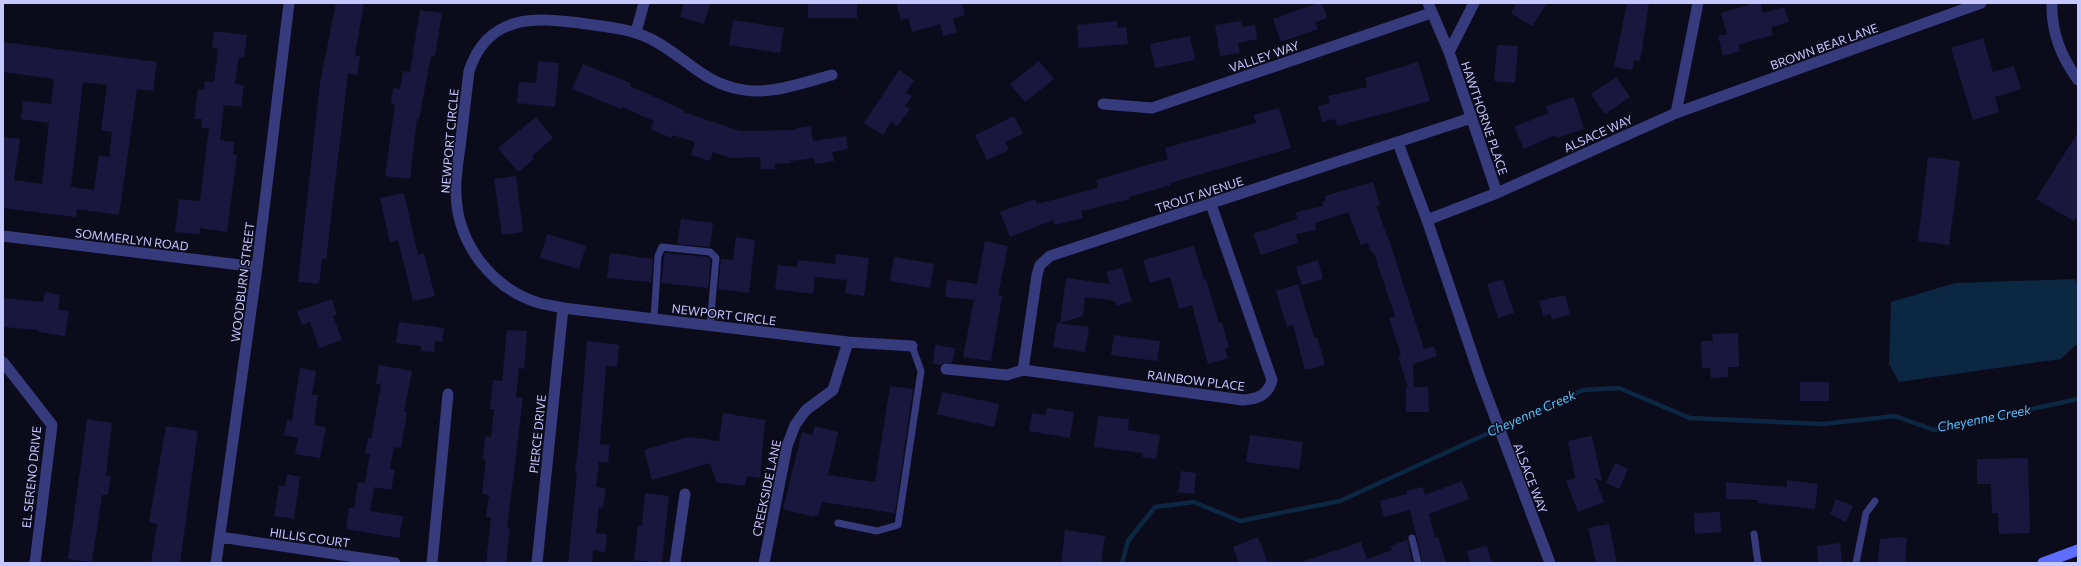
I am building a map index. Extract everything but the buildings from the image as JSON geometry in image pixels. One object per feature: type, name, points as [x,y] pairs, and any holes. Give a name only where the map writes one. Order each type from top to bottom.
[{"type":"main road","points":[[2043,563],[2078,550]]},
{"type":"street","name":"WOODBURN STREET","points":[[216,563],[257,267],[289,3]]},
{"type":"street","points":[[636,32],[644,3]]},
{"type":"street","name":"HAWTHORNE PLACE","points":[[1449,52],[1474,3]]},
{"type":"street","points":[[1676,113],[1698,3]]},
{"type":"street","name":"BROWN BEAR LANE","points":[[1676,113],[1981,3]]},
{"type":"street","points":[[2052,3],[2054,30],[2059,48],[2068,66],[2078,80]]},
{"type":"street","name":"HAWTHORNE PLACE","points":[[1430,8],[1449,52],[1497,193]]},
{"type":"street","name":"VALLEY WAY","points":[[1103,104],[1152,108],[1430,8]]},
{"type":"street","name":"NEWPORT CIRCLE","points":[[832,75],[782,89],[763,91],[734,88],[706,78],[654,40],[636,32],[551,19],[522,21],[507,26],[492,34],[474,55],[469,71],[456,193],[464,231],[472,250],[485,268],[501,283],[518,294],[539,303],[563,308],[848,342],[912,346]]},
{"type":"street","name":"ALSACE WAY","points":[[1427,220],[1497,193],[1676,113]]},
{"type":"street","name":"TROUT AVENUE","points":[[1023,370],[1037,275],[1040,265],[1050,256],[1471,118]]},
{"type":"street","name":"ALSACE WAY","points":[[1398,143],[1427,220],[1480,380],[1513,470],[1550,563]]},
{"type":"street","name":"RAINBOW PLACE","points":[[946,369],[1007,375],[1023,370],[1243,400],[1254,400],[1263,396],[1270,390],[1272,380],[1211,204]]},
{"type":"street","name":"SOMMERLYN ROAD","points":[[3,236],[257,267]]},
{"type":"street","name":"PIERCE DRIVE","points":[[537,563],[563,308]]},
{"type":"street","name":"CREEKSIDE LANE","points":[[764,563],[787,446],[794,425],[806,410],[833,390],[848,342]]},
{"type":"street","name":"EL SERENO DRIVE","points":[[3,362],[52,425],[35,563]]},
{"type":"street","points":[[432,563],[448,394]]},
{"type":"street","points":[[675,563],[685,494]]},
{"type":"street","name":"HILLIS COURT","points":[[220,537],[395,563]]},
{"type":"lane","points":[[654,319],[658,256],[662,247],[710,252],[716,258],[710,326]]},
{"type":"lane","points":[[838,523],[877,531],[898,525],[921,371],[912,346]]},
{"type":"lane","points":[[1856,563],[1866,513],[1875,502]]},
{"type":"lane","points":[[1754,534],[1758,563]]},
{"type":"lane","points":[[1412,538],[1418,563]]},
{"type":"water","points":[[2075,279],[2078,285],[2078,343],[2061,359],[1899,382],[1889,364],[1891,302],[1955,283]]},
{"type":"waterway","name":"Cheyenne Creek","points":[[1122,563],[1128,541],[1155,507],[1194,502],[1240,521],[1340,501],[1583,390],[1619,388],[1690,418],[1823,424],[1895,416],[1934,430],[2078,399]]}]
